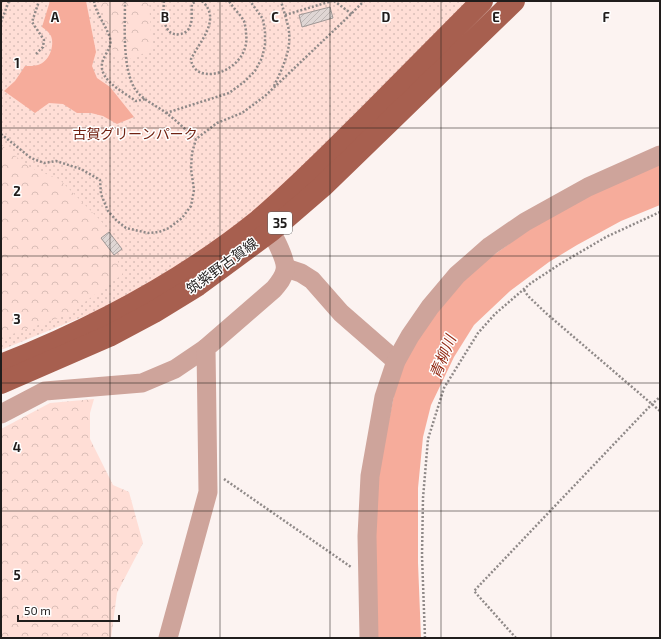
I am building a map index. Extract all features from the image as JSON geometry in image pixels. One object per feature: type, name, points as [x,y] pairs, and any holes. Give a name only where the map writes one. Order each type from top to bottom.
[{"type":"main road","name":"筑紫野古賀線","points":[[1,365],[95,323],[147,296],[194,268],[258,220],[312,173],[482,1]]},
{"type":"main road","name":"筑紫野古賀線","points":[[1,383],[109,336],[154,312],[198,285],[271,231],[322,187],[514,1]]},
{"type":"street","points":[[369,638],[367,536],[370,476],[384,397],[396,361],[410,336],[430,306],[457,275],[490,246],[525,222],[588,187],[660,155]]},
{"type":"street","points":[[1,414],[45,391],[142,383],[175,369],[206,348],[274,289],[281,280],[286,268],[281,251],[271,231]]},
{"type":"street","points":[[286,268],[301,273],[312,280],[341,313],[396,361]]},
{"type":"street","points":[[168,638],[208,492],[206,348]]},
{"type":"path","points":[[1,22],[9,1]]},
{"type":"path","points":[[36,54],[43,47],[44,40],[32,22],[38,1]]},
{"type":"path","points":[[94,1],[110,39],[110,46],[101,66],[104,75],[108,81],[136,101],[145,99]]},
{"type":"path","points":[[125,1],[124,47],[130,76],[135,89],[145,99],[166,113],[196,139]]},
{"type":"path","points":[[164,1],[163,19],[165,26],[173,34],[178,34],[184,33],[190,28],[192,22],[192,4],[196,1]]},
{"type":"path","points":[[202,1],[209,9],[211,19],[208,29],[191,59],[191,63],[200,72],[211,74],[220,73],[238,62],[246,49],[247,38],[244,21],[229,1]]},
{"type":"path","points":[[166,113],[229,93],[244,82],[255,71],[262,58],[265,45],[265,32],[263,18],[250,1]]},
{"type":"path","points":[[273,88],[285,62],[289,42],[288,27],[281,1]]},
{"type":"path","points":[[285,15],[333,1],[352,14]]},
{"type":"path","points":[[1,134],[31,158],[44,163],[56,161],[81,169],[100,180],[101,194],[108,210],[116,220],[126,228],[148,233],[159,232],[169,228],[182,218],[191,206],[194,190],[191,169],[192,153],[196,139],[217,122],[242,113],[273,88],[364,1]]},
{"type":"path","points":[[425,638],[422,556],[423,498],[428,439],[444,388],[478,333],[496,314],[531,283],[606,236],[660,212]]},
{"type":"path","points":[[524,290],[546,314],[660,411]]},
{"type":"path","points":[[516,638],[474,591],[660,397]]},
{"type":"path","points":[[208,479],[220,477],[368,578]]},
{"type":"green space","name":"古賀グリーンパーク","points":[[1,1],[474,1],[294,182],[151,289],[1,350]]},
{"type":"green space","points":[[101,1],[149,1],[152,50],[120,63],[108,41]]},
{"type":"green space","points":[[1,145],[31,168],[59,179],[102,222],[123,274],[67,315],[1,338]]},
{"type":"green space","points":[[94,399],[90,413],[90,439],[113,485],[129,492],[143,543],[117,593],[111,638],[1,638],[1,429],[50,403]]},
{"type":"water","points":[[50,1],[86,1],[96,52],[92,66],[97,78],[110,87],[134,117],[117,124],[103,116],[91,113],[77,113],[63,104],[49,103],[35,113],[4,91],[15,81],[25,66],[42,63],[48,57],[52,49],[52,40],[48,32],[42,27]]},
{"type":"water","name":"青柳川","points":[[660,163],[660,205],[621,221],[549,262],[510,291],[474,325],[454,357],[431,405],[423,437],[418,488],[418,563],[421,638],[375,638],[375,543],[378,474],[399,370],[430,316],[463,281],[484,262],[553,212]]},
{"type":"building","points":[[330,7],[333,18],[302,27],[299,15]]},
{"type":"building","points":[[109,232],[122,249],[114,255],[101,238]]}]
